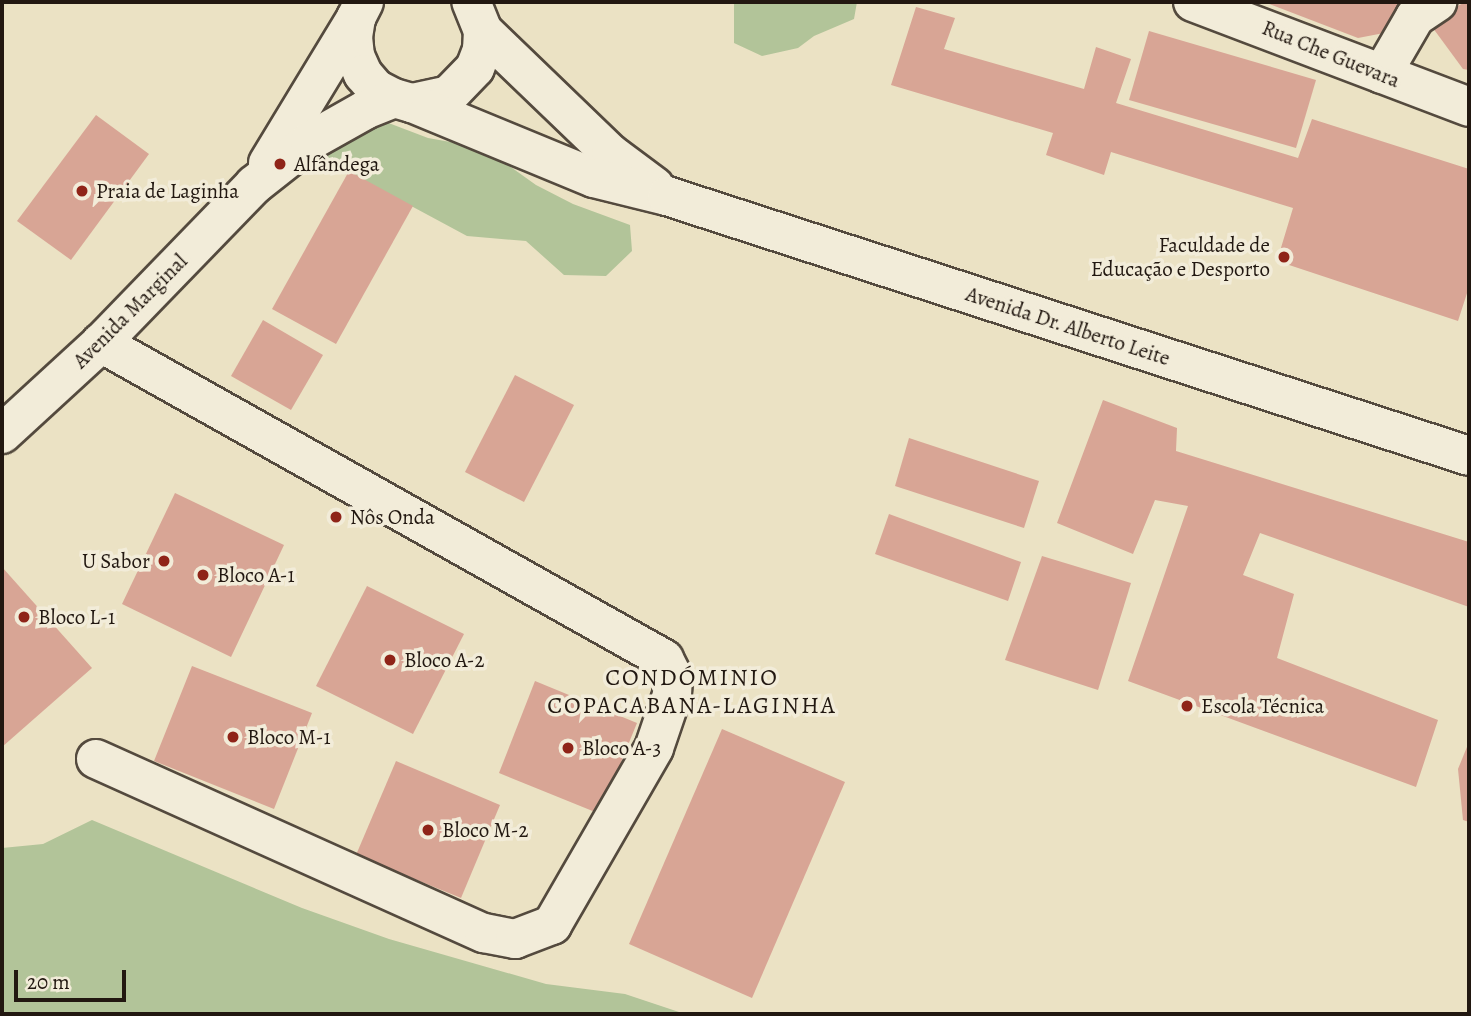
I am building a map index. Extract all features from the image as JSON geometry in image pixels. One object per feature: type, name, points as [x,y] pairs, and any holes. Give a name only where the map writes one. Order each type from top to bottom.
[{"type":"street","name":"Rua Che Guevara","points":[[1199,2],[1469,107]]},
{"type":"street","points":[[1382,74],[1415,17],[1437,2]]},
{"type":"street","name":"Avenida Dr. Alberto Leite","points":[[360,10],[353,37],[355,56],[363,74],[376,89],[594,178],[667,196],[1469,456]]},
{"type":"street","name":"Avenida Marginal","points":[[254,185],[360,10]]},
{"type":"street","name":"Avenida Dr. Alberto Leite","points":[[477,16],[611,154],[667,196]]},
{"type":"street","name":"Avenida Marginal","points":[[2,434],[101,343],[254,185],[310,141],[365,110],[403,101],[449,95],[464,83],[475,68],[482,50],[477,16]]},
{"type":"street","points":[[96,759],[484,933],[516,939],[552,925],[653,748],[672,695],[673,677],[664,659],[101,343]]},
{"type":"green space","points":[[734,2],[857,2],[854,19],[814,36],[798,48],[762,56],[734,43]]},
{"type":"green space","points":[[386,122],[428,138],[484,148],[536,185],[573,204],[630,225],[632,251],[606,276],[564,275],[526,241],[467,236],[322,158],[349,135]]},
{"type":"green space","points":[[92,820],[302,908],[389,939],[546,984],[625,994],[685,1014],[2,1014],[2,848],[43,844]]},
{"type":"building","points":[[1264,2],[1408,2],[1384,33],[1358,38]]},
{"type":"building","points":[[1469,2],[1469,70],[1463,69],[1427,20]]},
{"type":"building","points":[[916,7],[955,18],[944,49],[1084,89],[1096,47],[1131,59],[1116,103],[1298,158],[1312,119],[1469,169],[1469,287],[1458,321],[1277,261],[1293,208],[1111,152],[1104,175],[1046,155],[1053,133],[891,85]]},
{"type":"building","points":[[1149,31],[1316,80],[1296,148],[1129,100]]},
{"type":"building","points":[[96,115],[149,154],[71,260],[17,221]]},
{"type":"building","points":[[349,171],[413,206],[336,344],[272,309]]},
{"type":"building","points":[[263,320],[323,355],[291,410],[231,376]]},
{"type":"building","points":[[515,375],[574,405],[524,502],[465,472]]},
{"type":"building","points":[[1103,400],[1177,428],[1176,451],[1469,542],[1469,607],[1260,533],[1243,575],[1294,594],[1277,658],[1438,720],[1416,787],[1128,681],[1188,506],[1155,500],[1133,554],[1057,523]]},
{"type":"building","points":[[909,438],[1039,481],[1024,528],[895,486]]},
{"type":"building","name":"Bloco A-1","points":[[175,493],[284,545],[231,657],[122,604]]},
{"type":"building","points":[[889,514],[1021,562],[1008,601],[875,554]]},
{"type":"building","points":[[1042,556],[1131,583],[1098,690],[1005,660]]},
{"type":"building","name":"Bloco L-1","points":[[2,567],[92,668],[2,747]]},
{"type":"building","name":"Bloco A-2","points":[[367,586],[464,634],[413,734],[316,686]]},
{"type":"building","name":"Bloco M-1","points":[[192,666],[312,713],[274,809],[154,761]]},
{"type":"building","name":"Bloco A-3","points":[[535,681],[637,723],[600,814],[499,773]]},
{"type":"building","points":[[722,729],[845,782],[752,998],[629,944]]},
{"type":"building","points":[[1469,742],[1469,822],[1463,820],[1458,769]]},
{"type":"building","name":"Bloco M-2","points":[[396,761],[500,805],[461,898],[356,855]]},
{"type":"place","name":"Alfândega","points":[[280,164]]},
{"type":"place","name":"Praia de Laginha","points":[[82,191]]},
{"type":"place","name":"Faculdade de Educação e Desporto","points":[[1284,257]]},
{"type":"place","name":"Nôs Onda","points":[[336,517]]},
{"type":"place","name":"U Sabor","points":[[164,561]]},
{"type":"place","name":"Bloco A-1","points":[[203,575]]},
{"type":"place","name":"Bloco L-1","points":[[24,617]]},
{"type":"place","name":"Bloco A-2","points":[[390,660]]},
{"type":"place","name":"Escola Técnica","points":[[1187,706]]},
{"type":"place","name":"Bloco M-1","points":[[233,737]]},
{"type":"place","name":"Bloco A-3","points":[[568,748]]},
{"type":"place","name":"Bloco M-2","points":[[428,830]]},
{"type":"district","name":"CONDÓMINIO COPACABANA-LAGINHA","points":[[692,692]]}]
